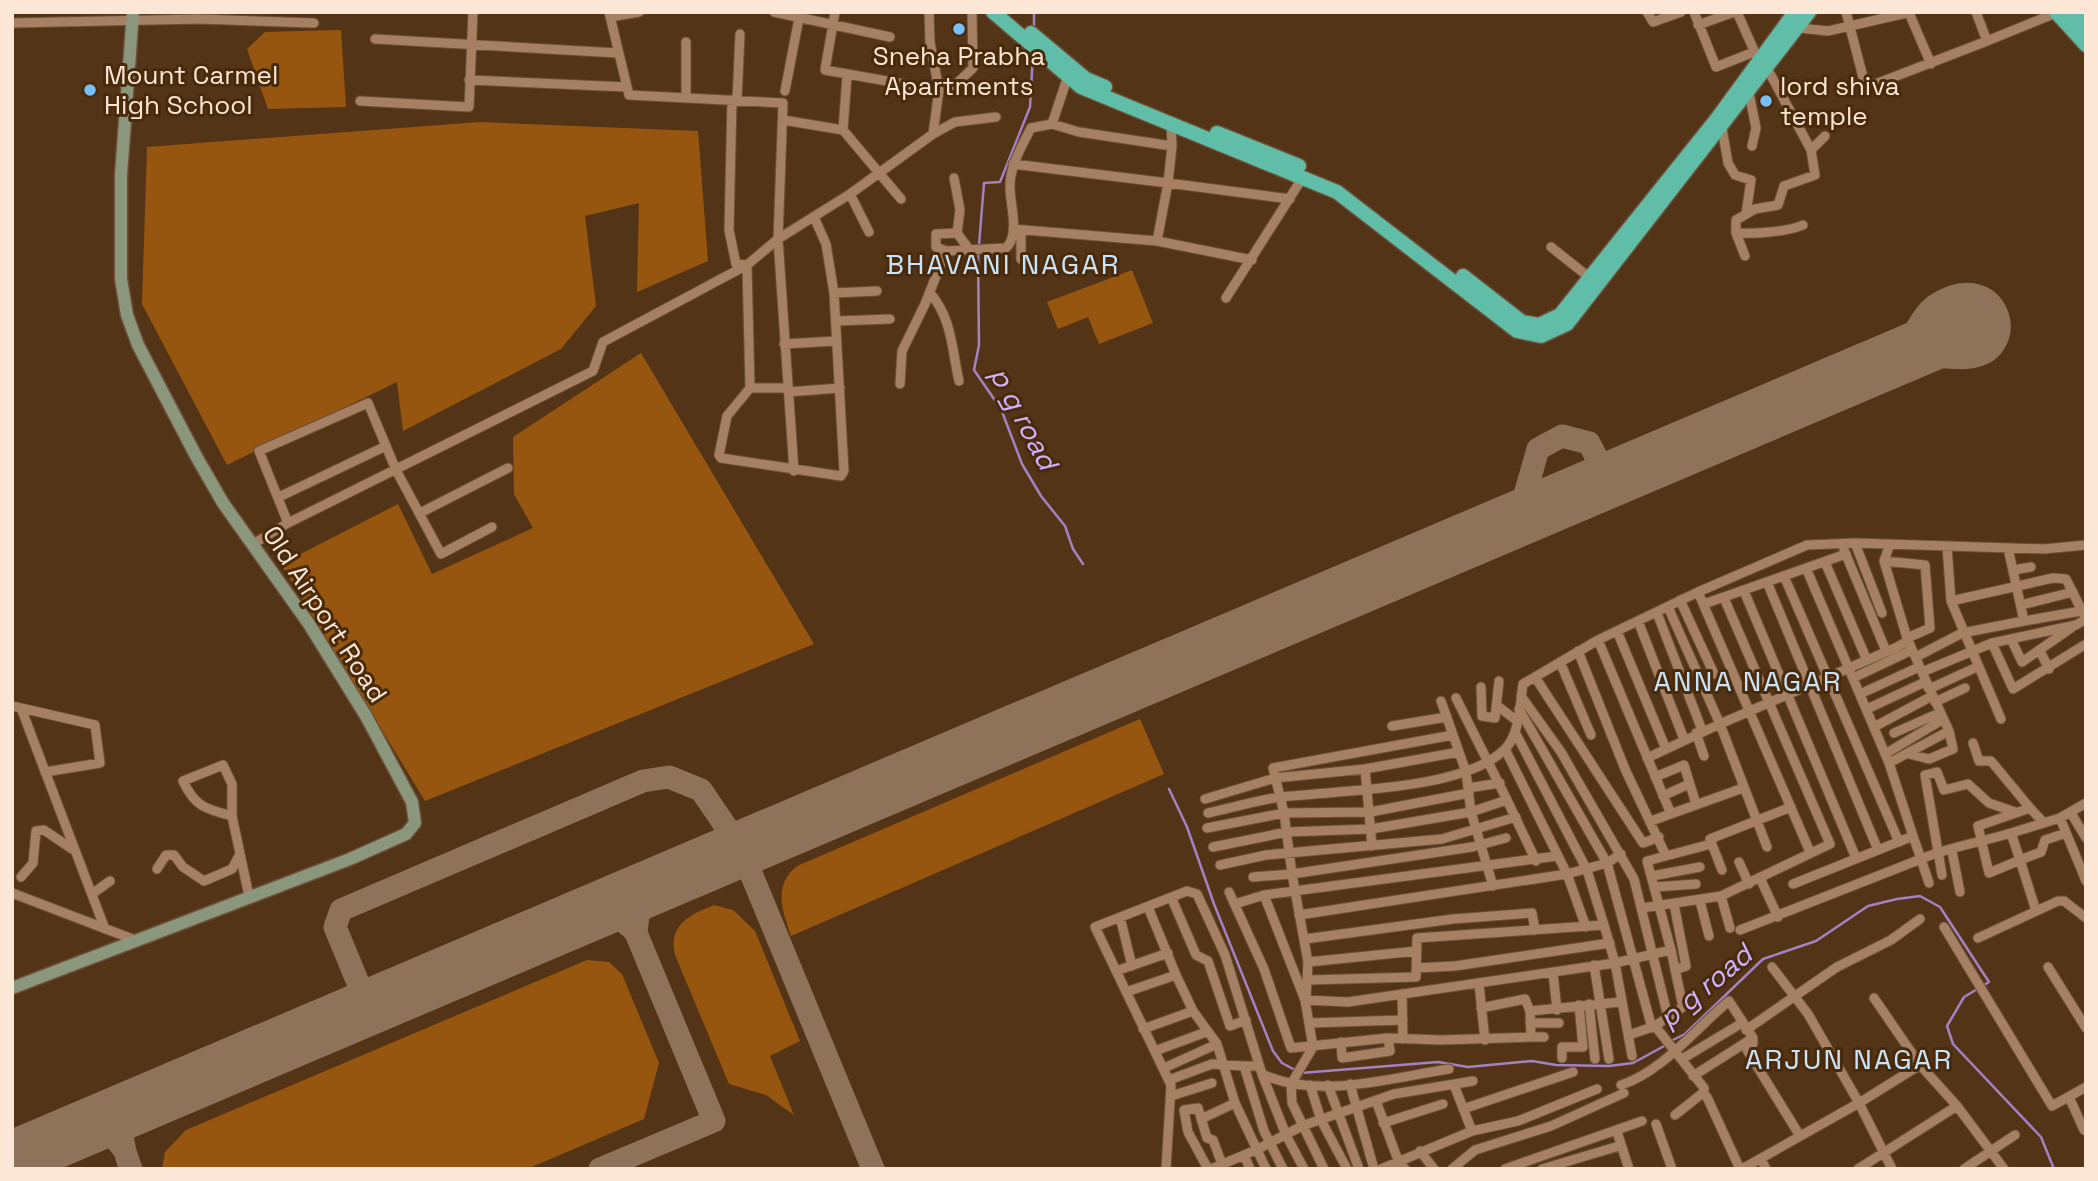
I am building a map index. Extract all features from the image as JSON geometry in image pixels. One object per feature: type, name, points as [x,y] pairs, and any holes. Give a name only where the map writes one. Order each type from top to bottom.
[{"type":"highway","points":[[993,12],[1086,79],[1342,183],[1522,322],[1539,325],[1560,315],[1795,12]]},
{"type":"highway","points":[[1006,12],[1081,88],[1303,177],[1357,204],[1517,331],[1541,336],[1567,324],[1749,93],[1760,60],[1799,28],[1810,12]]},
{"type":"highway","points":[[2073,12],[2086,27]]},
{"type":"highway","points":[[2056,13],[2086,45]]},
{"type":"main road","name":"Old Airport Road","points":[[12,988],[394,840],[406,834],[415,823],[412,802],[366,716],[309,624],[223,503],[138,345],[127,315],[121,279],[121,175],[124,100],[133,17]]},
{"type":"street","points":[[360,101],[469,107],[473,12]]},
{"type":"street","points":[[639,12],[609,15],[629,95],[686,95],[783,103],[778,239],[794,471]]},
{"type":"street","points":[[774,12],[890,37]]},
{"type":"street","points":[[835,12],[825,70],[909,85]]},
{"type":"street","points":[[929,12],[930,42],[939,90],[933,134]]},
{"type":"street","points":[[954,86],[973,68],[972,12]]},
{"type":"street","points":[[1647,12],[1653,22],[1677,13]]},
{"type":"street","points":[[1694,12],[1716,67],[1760,60]]},
{"type":"street","points":[[1698,25],[1735,12],[1811,150],[1815,176],[1784,186],[1783,198],[1778,205],[1735,220],[1736,233],[1745,256]]},
{"type":"street","points":[[1846,12],[1863,77],[1873,85],[2056,13]]},
{"type":"street","points":[[1976,12],[1987,41]]},
{"type":"street","points":[[1799,28],[1828,32],[1910,13],[1931,64]]},
{"type":"street","points":[[12,23],[81,17],[199,16],[260,17],[314,23]]},
{"type":"street","points":[[785,92],[799,18]]},
{"type":"street","points":[[740,34],[734,100],[729,230],[736,264],[747,265]]},
{"type":"street","points":[[375,39],[617,53]]},
{"type":"street","points":[[686,42],[686,95]]},
{"type":"street","points":[[843,131],[847,76]]},
{"type":"street","points":[[1052,124],[1068,76]]},
{"type":"street","points":[[469,80],[626,87]]},
{"type":"street","points":[[1749,93],[1756,128],[1752,146]]},
{"type":"street","points":[[253,544],[288,523],[593,371],[603,342],[747,265],[778,239],[850,194],[933,134],[956,121],[996,117]]},
{"type":"street","points":[[783,120],[843,131],[901,199]]},
{"type":"street","points":[[1021,259],[1010,184],[1013,164],[1031,128],[1052,124],[1079,132],[1172,146]]},
{"type":"street","points":[[1157,241],[1168,183],[1172,146],[1171,124]]},
{"type":"street","points":[[1722,128],[1728,163],[1735,175],[1751,180],[1746,214]]},
{"type":"street","points":[[1811,150],[1825,136]]},
{"type":"street","points":[[1013,164],[1290,199]]},
{"type":"street","points":[[1226,298],[1303,177]]},
{"type":"street","points":[[954,178],[960,210],[957,233],[968,248]]},
{"type":"street","points":[[850,194],[869,232]]},
{"type":"street","points":[[747,265],[750,388],[727,416],[719,455],[721,458],[794,471],[841,476],[844,471],[834,293],[826,244],[814,217]]},
{"type":"street","points":[[1736,233],[1754,234],[1774,229],[1787,231],[1803,225]]},
{"type":"street","points":[[1017,230],[1157,241],[1252,260]]},
{"type":"street","points":[[957,233],[936,234],[936,247],[946,251],[968,248],[999,249],[1010,244],[1017,230]]},
{"type":"street","points":[[1551,247],[1590,278]]},
{"type":"street","points":[[900,384],[902,351],[930,293],[946,251]]},
{"type":"street","points":[[834,293],[877,291]]},
{"type":"street","points":[[930,293],[940,305],[949,324],[959,382]]},
{"type":"street","points":[[836,321],[890,319]]},
{"type":"street","points":[[785,344],[836,341]]},
{"type":"street","points":[[750,388],[840,388]]},
{"type":"street","points":[[288,523],[259,451],[368,403],[396,470],[441,554],[492,527]]},
{"type":"street","points":[[279,497],[386,446]]},
{"type":"street","points":[[420,513],[508,468]]},
{"type":"street","points":[[1841,542],[1886,651]]},
{"type":"street","points":[[1208,813],[1280,797],[1367,792],[1466,772],[1505,750],[1515,732],[1523,684],[1598,640],[1680,600],[1807,545],[1841,542],[2007,548],[2086,545]]},
{"type":"street","points":[[1855,543],[1882,613]]},
{"type":"street","points":[[1890,544],[1884,561],[1907,638],[1941,717],[1950,731],[1953,749],[1929,759],[1909,754]]},
{"type":"street","points":[[1647,758],[1699,731],[1810,686],[1828,675],[1908,641],[1907,638],[1930,628],[1925,565],[1928,545]]},
{"type":"street","points":[[1947,546],[1951,601],[1962,633],[2001,719]]},
{"type":"street","points":[[2007,548],[2024,621]]},
{"type":"street","points":[[1704,604],[1846,554]]},
{"type":"street","points":[[1884,561],[1925,565]]},
{"type":"street","points":[[1825,562],[1867,658]]},
{"type":"street","points":[[2012,570],[2031,567]]},
{"type":"street","points":[[1806,568],[1887,759],[1929,883]]},
{"type":"street","points":[[1784,576],[1899,842]]},
{"type":"street","points":[[1951,601],[2066,579],[2084,616]]},
{"type":"street","points":[[1767,582],[1878,850]]},
{"type":"street","points":[[1744,591],[1856,858]]},
{"type":"street","points":[[1698,592],[1810,852]]},
{"type":"street","points":[[2021,605],[2073,592]]},
{"type":"street","points":[[1724,598],[1830,844]]},
{"type":"street","points":[[1680,600],[1714,674]]},
{"type":"street","points":[[1668,607],[1720,724],[1767,847]]},
{"type":"street","points":[[1657,612],[1699,731],[1704,756]]},
{"type":"street","points":[[1853,678],[1962,633],[2024,621],[2084,616]]},
{"type":"street","points":[[2011,639],[2022,662],[2076,625],[2084,616]]},
{"type":"street","points":[[1638,621],[1684,739]]},
{"type":"street","points":[[1922,672],[1992,643],[2076,625]]},
{"type":"street","points":[[1617,631],[1666,749]]},
{"type":"street","points":[[1598,640],[1671,814]]},
{"type":"street","points":[[1992,643],[2013,689],[2086,644]]},
{"type":"street","points":[[1578,651],[1625,769],[1660,837],[1666,856]]},
{"type":"street","points":[[2040,651],[2049,669]]},
{"type":"street","points":[[1560,662],[1591,735]]},
{"type":"street","points":[[1860,694],[1919,667],[1922,672]]},
{"type":"street","points":[[1874,727],[1932,696],[1977,667]]},
{"type":"street","points":[[1535,677],[1643,843],[1661,905],[1683,1007],[1653,1027],[1629,1035]]},
{"type":"street","points":[[1481,687],[1482,716],[1495,718],[1499,707],[1499,681]]},
{"type":"street","points":[[1867,709],[1925,682],[1932,696]]},
{"type":"street","points":[[1932,696],[1965,688]]},
{"type":"street","points":[[1521,696],[1561,752],[1634,879],[1668,1017]]},
{"type":"street","points":[[1456,698],[1489,760],[1536,860]]},
{"type":"street","points":[[1441,701],[1466,772],[1471,812],[1493,886]]},
{"type":"street","points":[[17,707],[95,725],[100,763],[45,772]]},
{"type":"street","points":[[17,707],[105,929]]},
{"type":"street","points":[[1499,707],[1517,721]]},
{"type":"street","points":[[1519,709],[1607,863],[1653,1027],[1662,1034],[1704,1088],[1704,1092],[1675,1115]]},
{"type":"street","points":[[1392,726],[1447,717]]},
{"type":"street","points":[[1894,733],[1941,717]]},
{"type":"street","points":[[1887,759],[1941,717]]},
{"type":"street","points":[[1887,759],[1909,754],[1950,731]]},
{"type":"street","points":[[1515,732],[1587,870],[1615,963],[1632,1056]]},
{"type":"street","points":[[1305,1000],[1309,980],[1305,939],[1292,874],[1284,813],[1273,768],[1453,735]]},
{"type":"street","points":[[1973,743],[1979,761],[1991,761],[2044,823]]},
{"type":"street","points":[[1505,750],[1567,874],[1586,927]]},
{"type":"street","points":[[1205,799],[1275,778],[1364,769],[1459,752]]},
{"type":"street","points":[[232,816],[191,800],[183,781],[223,765],[232,784],[232,816],[249,896]]},
{"type":"street","points":[[1655,777],[1684,765],[1696,804]]},
{"type":"street","points":[[1364,769],[1372,846]]},
{"type":"street","points":[[1942,875],[1925,775],[1937,772],[1944,790],[1968,784],[1989,803],[2015,812]]},
{"type":"street","points":[[1468,788],[1500,783]]},
{"type":"street","points":[[1663,796],[1689,785]]},
{"type":"street","points":[[1207,828],[1284,813],[1370,812],[1469,793],[1468,788]]},
{"type":"street","points":[[1651,821],[1743,788]]},
{"type":"street","points":[[1213,846],[1287,832],[1371,829],[1471,812],[1507,800]]},
{"type":"street","points":[[1740,930],[1936,852],[1952,851],[2060,818],[2086,803]]},
{"type":"street","points":[[1722,870],[1710,839],[1791,807]]},
{"type":"street","points":[[2030,808],[1978,826],[1989,873],[2041,852],[2045,840],[2066,833]]},
{"type":"street","points":[[2071,813],[2086,838]]},
{"type":"street","points":[[1220,866],[1289,852],[1443,839],[1516,817]]},
{"type":"street","points":[[2060,818],[2086,881]]},
{"type":"street","points":[[21,877],[33,863],[36,831],[44,830],[72,849]]},
{"type":"street","points":[[2011,833],[2036,911]]},
{"type":"street","points":[[1793,884],[1913,836]]},
{"type":"street","points":[[1643,843],[1660,837]]},
{"type":"street","points":[[1642,908],[1721,896],[1810,852],[1847,837]]},
{"type":"street","points":[[1254,877],[1292,874],[1506,838]]},
{"type":"street","points":[[1647,861],[1711,844]]},
{"type":"street","points":[[1952,851],[1960,892]]},
{"type":"street","points":[[1299,915],[1567,874],[1607,863],[1621,854]]},
{"type":"street","points":[[157,869],[166,855],[174,855],[183,867],[204,881],[232,869],[239,856]]},
{"type":"street","points":[[1235,904],[1264,895],[1557,856]]},
{"type":"street","points":[[1739,862],[1749,884]]},
{"type":"street","points":[[1652,876],[1700,867]]},
{"type":"street","points":[[1760,878],[1778,916]]},
{"type":"street","points":[[92,894],[110,881]]},
{"type":"street","points":[[1655,887],[1696,884]]},
{"type":"street","points":[[1166,1169],[1171,1096],[1169,1080],[1095,927],[1187,891],[1197,894],[1226,955],[1260,1070],[1286,1135],[1304,1169]]},
{"type":"street","points":[[1229,892],[1264,969],[1291,1048],[1388,1038],[1485,1040],[1544,1037]]},
{"type":"street","points":[[12,893],[135,940]]},
{"type":"street","points":[[1264,895],[1305,1000],[1312,1047],[1293,1080],[1293,1103],[1324,1169]]},
{"type":"street","points":[[1721,896],[1730,928]]},
{"type":"street","points":[[1172,899],[1196,955],[1208,961],[1230,1026],[1247,1020]]},
{"type":"street","points":[[1700,901],[1709,936]]},
{"type":"street","points":[[1978,938],[2064,901],[2086,918]]},
{"type":"street","points":[[1674,904],[1686,966],[1675,970]]},
{"type":"street","points":[[1148,907],[1193,1011],[1217,1044],[1235,1103],[1266,1169]]},
{"type":"street","points":[[1305,939],[1454,919],[1532,913],[1535,930]]},
{"type":"street","points":[[1120,917],[1132,966]]},
{"type":"street","points":[[1693,1076],[1747,1030],[1793,997],[1837,967],[1891,940],[1920,919]]},
{"type":"street","points":[[1309,980],[1416,978],[1417,938],[1604,925]]},
{"type":"street","points":[[1944,927],[2052,1106],[2086,1087]]},
{"type":"street","points":[[1416,968],[1455,966],[1610,943]]},
{"type":"street","points":[[1305,1000],[1348,1002],[1402,995],[1615,963],[1671,950]]},
{"type":"street","points":[[1308,962],[1417,951]]},
{"type":"street","points":[[1116,971],[1168,953]]},
{"type":"street","points":[[1594,965],[1609,1059]]},
{"type":"street","points":[[1772,967],[1808,1014],[1859,1103],[1892,1169]]},
{"type":"street","points":[[2048,967],[2086,1028]]},
{"type":"street","points":[[1553,973],[1557,1010]]},
{"type":"street","points":[[1126,992],[1176,975]]},
{"type":"street","points":[[1479,984],[1485,1040]]},
{"type":"street","points":[[1402,995],[1403,1039]]},
{"type":"street","points":[[1874,998],[1920,1065],[1992,1149],[2004,1169]]},
{"type":"street","points":[[1481,1008],[1525,999],[1530,1011],[1531,1037]]},
{"type":"street","points":[[1452,1169],[1475,1150],[1551,1126],[1623,1089],[1675,1050],[1696,1028],[1729,1001],[1753,1044],[1747,1050],[1800,1136]]},
{"type":"street","points":[[1530,1011],[1621,1002]]},
{"type":"street","points":[[1562,1058],[1562,1048],[1583,1047],[1584,1005]]},
{"type":"street","points":[[1584,1005],[1595,1059]]},
{"type":"street","points":[[1143,1029],[1193,1011]]},
{"type":"street","points":[[1309,1023],[1403,1020]]},
{"type":"street","points":[[1530,1023],[1559,1023]]},
{"type":"street","points":[[1682,1059],[1747,1030]]},
{"type":"street","points":[[1156,1051],[1206,1032]]},
{"type":"street","points":[[1341,1042],[1342,1058],[1390,1051],[1388,1038]]},
{"type":"street","points":[[1164,1068],[1217,1044]]},
{"type":"street","points":[[1169,1080],[1212,1064],[1244,1066],[1310,1086],[1350,1084],[1449,1069]]},
{"type":"street","points":[[1707,1097],[1741,1169],[1859,1103],[1920,1065]]},
{"type":"street","points":[[1244,1066],[1270,1144],[1283,1169]]},
{"type":"street","points":[[1463,1109],[1573,1072]]},
{"type":"street","points":[[1226,1165],[1213,1140],[1207,1138],[1198,1108],[1185,1110],[1188,1132],[1209,1169],[1226,1165],[1303,1126],[1394,1094],[1474,1081]]},
{"type":"street","points":[[1171,1096],[1212,1083]]},
{"type":"street","points":[[1350,1084],[1374,1169]]},
{"type":"street","points":[[1328,1085],[1359,1169]]},
{"type":"street","points":[[1454,1085],[1472,1131]]},
{"type":"street","points":[[1310,1086],[1321,1120],[1347,1169]]},
{"type":"street","points":[[1382,1169],[1472,1131],[1518,1121],[1597,1088]]},
{"type":"street","points":[[2069,1097],[2084,1130]]},
{"type":"street","points":[[1376,1101],[1398,1160],[1405,1169]]},
{"type":"street","points":[[1202,1119],[1235,1103]]},
{"type":"street","points":[[1383,1123],[1443,1104]]},
{"type":"street","points":[[1858,1169],[1957,1106]]},
{"type":"street","points":[[1505,1169],[1617,1132],[1642,1121]]},
{"type":"street","points":[[1656,1124],[1672,1169]]},
{"type":"street","points":[[1617,1132],[1619,1146],[1629,1169]]},
{"type":"street","points":[[1964,1169],[2015,1135]]},
{"type":"street","points":[[1542,1169],[1619,1146]]},
{"type":"street","points":[[1420,1151],[1434,1169]]},
{"type":"street","points":[[1244,1155],[1250,1169]]},
{"type":"street","points":[[1761,1159],[1766,1169]]},
{"type":"shaded area","points":[[341,30],[346,107],[268,109],[247,49],[265,32]]},
{"type":"shaded area","points":[[480,122],[698,131],[708,261],[637,292],[639,203],[585,216],[596,306],[561,349],[403,431],[397,382],[227,465],[142,304],[147,147]]},
{"type":"shaded area","points":[[1132,270],[1153,323],[1099,344],[1088,317],[1058,329],[1047,302]]},
{"type":"shaded area","points":[[641,353],[814,644],[425,801],[281,564],[398,504],[432,574],[533,528],[514,494],[513,437]]},
{"type":"shaded area","points":[[1140,719],[1164,774],[791,936],[783,907],[782,890],[789,873],[797,866]]},
{"type":"shaded area","points":[[714,905],[733,910],[755,931],[800,1041],[770,1056],[794,1115],[766,1095],[729,1084],[675,955],[675,936],[682,922]]},
{"type":"shaded area","points":[[587,960],[609,962],[622,974],[659,1063],[644,1119],[527,1169],[162,1169],[165,1152],[186,1130]]},
{"type":"waterway","points":[[1034,12],[1034,30]]},
{"type":"waterway","points":[[979,245],[984,183],[1000,182],[1030,107],[1033,54]]},
{"type":"waterway","name":"p g road","points":[[978,252],[979,345],[974,370],[1001,409],[1022,464],[1041,496],[1065,526],[1073,549],[1083,564]]},
{"type":"waterway","name":"p g road","points":[[1169,789],[1187,827],[1214,904],[1273,1051],[1282,1063],[1295,1070]]},
{"type":"waterway","name":"p g road","points":[[1671,1041],[1685,1034],[1763,959],[1816,941],[1868,906],[1920,896],[1940,907],[1989,982],[1964,997],[1947,1026],[1953,1044],[2041,1137],[2054,1169]]},
{"type":"waterway","name":"p g road","points":[[1301,1073],[1438,1062],[1468,1067],[1532,1061],[1556,1065],[1609,1066],[1633,1063],[1666,1045]]},
{"type":"taxiway","points":[[1902,355],[1931,309],[1957,295],[1975,295],[1988,302],[1996,313],[1999,326],[1996,340],[1987,351],[1971,357],[1957,358],[1912,351]]},
{"type":"taxiway","points":[[1494,529],[1585,508],[1593,501],[1599,493],[1602,478],[1598,461],[1589,443],[1562,436],[1538,449],[1524,498],[1505,524]]},
{"type":"taxiway","points":[[368,1007],[335,927],[341,910],[643,781],[669,777],[701,790],[741,849],[873,1169]]},
{"type":"taxiway","points":[[636,933],[639,907],[656,885]]},
{"type":"taxiway","points":[[587,915],[614,916],[636,933],[714,1121],[600,1169]]},
{"type":"taxiway","points":[[131,1169],[123,1134],[127,1119],[139,1104]]},
{"type":"taxiway","points":[[81,1130],[106,1132],[124,1150]]},
{"type":"runway","points":[[12,1159],[1976,324]]},
{"type":"place","name":"Sneha Prabha Apartments","points":[[959,29]]},
{"type":"place","name":"Mount Carmel High School","points":[[90,90]]},
{"type":"place","name":"lord shiva temple","points":[[1766,101]]},
{"type":"district","name":"BHAVANI NAGAR","points":[[1003,264]]},
{"type":"district","name":"ANNA NAGAR","points":[[1748,681]]},
{"type":"district","name":"ARJUN NAGAR","points":[[1849,1059]]}]
